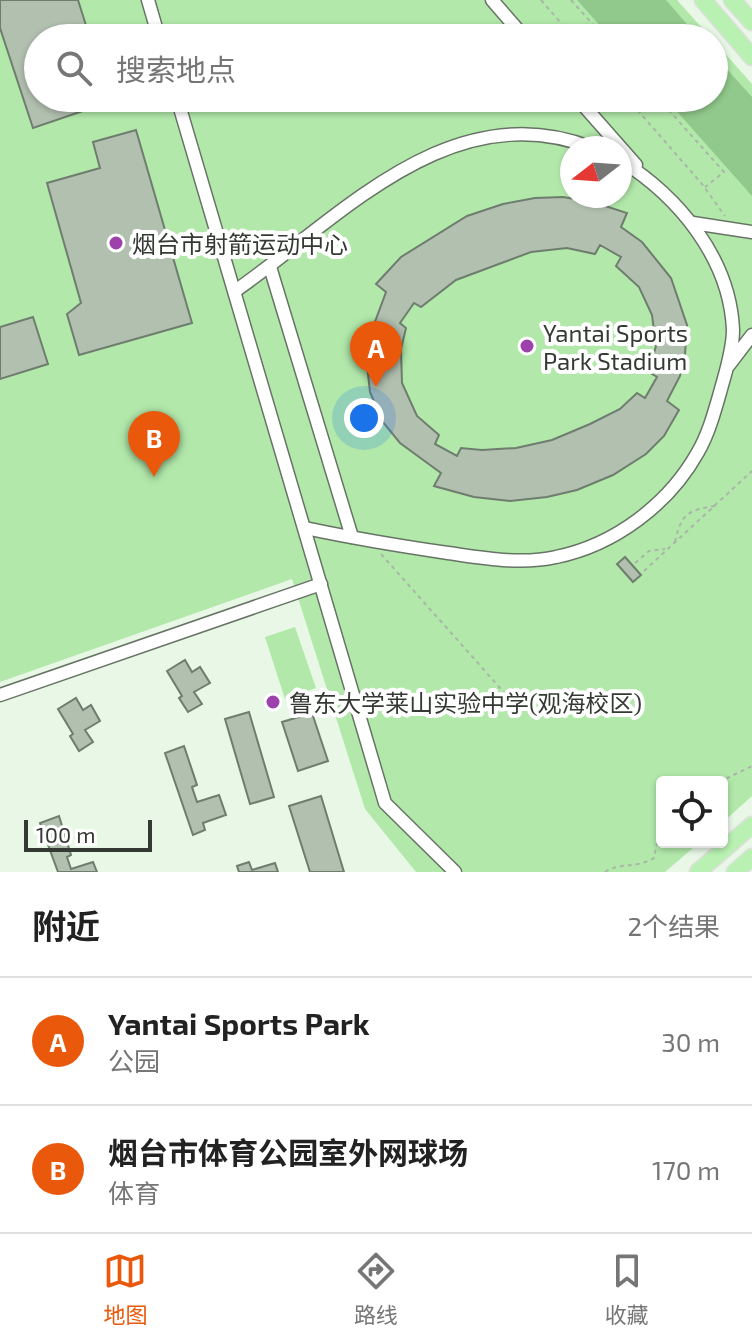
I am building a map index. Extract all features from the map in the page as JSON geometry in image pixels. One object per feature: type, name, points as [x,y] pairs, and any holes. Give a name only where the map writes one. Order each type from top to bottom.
[{"type":"main road","points":[[703,0],[724,24]]},
{"type":"main road","points":[[732,0],[752,22]]},
{"type":"main road","points":[[728,29],[752,57]]},
{"type":"main road","points":[[698,872],[752,825]]},
{"type":"main road","points":[[735,872],[752,857]]},
{"type":"street","points":[[148,0],[155,24]]},
{"type":"street","points":[[492,0],[513,24]]},
{"type":"street","points":[[181,112],[385,803],[455,872]]},
{"type":"street","points":[[305,528],[370,541],[514,561],[554,558],[617,535],[655,505],[687,469],[704,437],[727,368],[733,331],[725,290],[693,223],[589,112]]},
{"type":"street","points":[[235,291],[372,188],[434,152],[506,135],[542,136],[560,140]]},
{"type":"street","points":[[632,167],[646,176]]},
{"type":"street","points":[[693,223],[752,232]]},
{"type":"street","points":[[270,267],[352,537]]},
{"type":"street","points":[[727,368],[752,335]]},
{"type":"street","points":[[0,695],[321,584]]},
{"type":"path","points":[[541,0],[562,24]]},
{"type":"path","points":[[571,0],[592,24]]},
{"type":"path","points":[[639,112],[704,187],[734,231]]},
{"type":"path","points":[[670,112],[724,172],[704,187]]},
{"type":"path","points":[[644,571],[752,471]]},
{"type":"path","points":[[675,544],[679,524],[685,517],[694,509],[716,506]]},
{"type":"path","points":[[370,541],[517,707],[521,706]]},
{"type":"path","points":[[635,563],[649,551],[667,549]]},
{"type":"path","points":[[728,778],[752,766]]},
{"type":"path","points":[[605,872],[613,867],[641,865],[654,858],[656,848]]},
{"type":"green space","points":[[0,0],[677,0],[698,24],[24,24],[24,112],[728,112],[728,57],[752,84],[752,796],[728,818],[728,776],[656,776],[656,848],[693,848],[665,872],[416,872],[365,809],[292,579],[0,682]]},
{"type":"green space","points":[[577,0],[666,0],[687,24],[598,24]]},
{"type":"green space","points":[[728,70],[752,97],[752,196],[677,112],[728,112]]},
{"type":"green space","points":[[295,627],[316,688],[285,699],[265,637]]},
{"type":"building","points":[[0,0],[78,0],[86,24],[24,24],[24,101],[0,28]]},
{"type":"building","points":[[28,112],[80,112],[33,128]]},
{"type":"building","name":"烟台市射箭运动中心","points":[[136,130],[192,323],[79,355],[67,314],[81,303],[47,183],[100,168],[93,142]]},
{"type":"building","points":[[560,197],[560,208],[612,208],[627,213],[621,227],[642,242],[671,278],[687,325],[680,376],[667,401],[679,410],[664,436],[646,454],[613,475],[577,490],[510,501],[474,497],[434,486],[441,473],[400,443],[382,421],[370,392],[367,365],[369,338],[386,292],[376,284],[401,257],[467,216],[503,204]],"holes":[[[600,245],[621,257],[616,266],[639,287],[652,315],[656,346],[649,372],[657,377],[645,398],[637,393],[620,409],[590,424],[552,440],[516,448],[461,448],[457,456],[435,444],[439,435],[417,416],[402,383],[401,349],[406,328],[400,323],[414,303],[421,307],[456,280],[531,252],[567,248],[595,254]]]},
{"type":"building","points":[[33,317],[48,364],[0,379],[0,327]]},
{"type":"building","points":[[625,557],[641,575],[633,582],[617,564]]},
{"type":"building","points":[[185,660],[192,672],[200,667],[210,683],[194,692],[202,704],[188,712],[167,671]]},
{"type":"building","points":[[76,698],[83,710],[91,705],[100,721],[85,730],[93,742],[79,751],[58,709]]},
{"type":"building","points":[[249,712],[274,797],[250,804],[225,719]]},
{"type":"building","points":[[312,713],[328,761],[298,771],[282,722]]},
{"type":"building","points":[[184,746],[197,785],[192,787],[197,802],[219,795],[226,815],[203,823],[205,830],[193,835],[165,753]]},
{"type":"building","points":[[321,796],[344,872],[310,872],[289,806]]},
{"type":"building","points":[[59,816],[71,855],[67,857],[71,869],[93,862],[97,872],[58,872],[40,823]]},
{"type":"building","points":[[249,862],[252,870],[275,863],[278,872],[239,872],[237,866]]},
{"type":"place","name":"烟台市射箭运动中心","points":[[116,243]]},
{"type":"place","name":"Yantai Sports Park Stadium","points":[[527,346]]},
{"type":"place","name":"Yantai Sports Park","points":[[376,387]]},
{"type":"place","name":"烟台市体育公园室外网球场","points":[[154,477]]},
{"type":"place","name":"鲁东大学莱山实验中学(观海校区)","points":[[273,702]]}]
